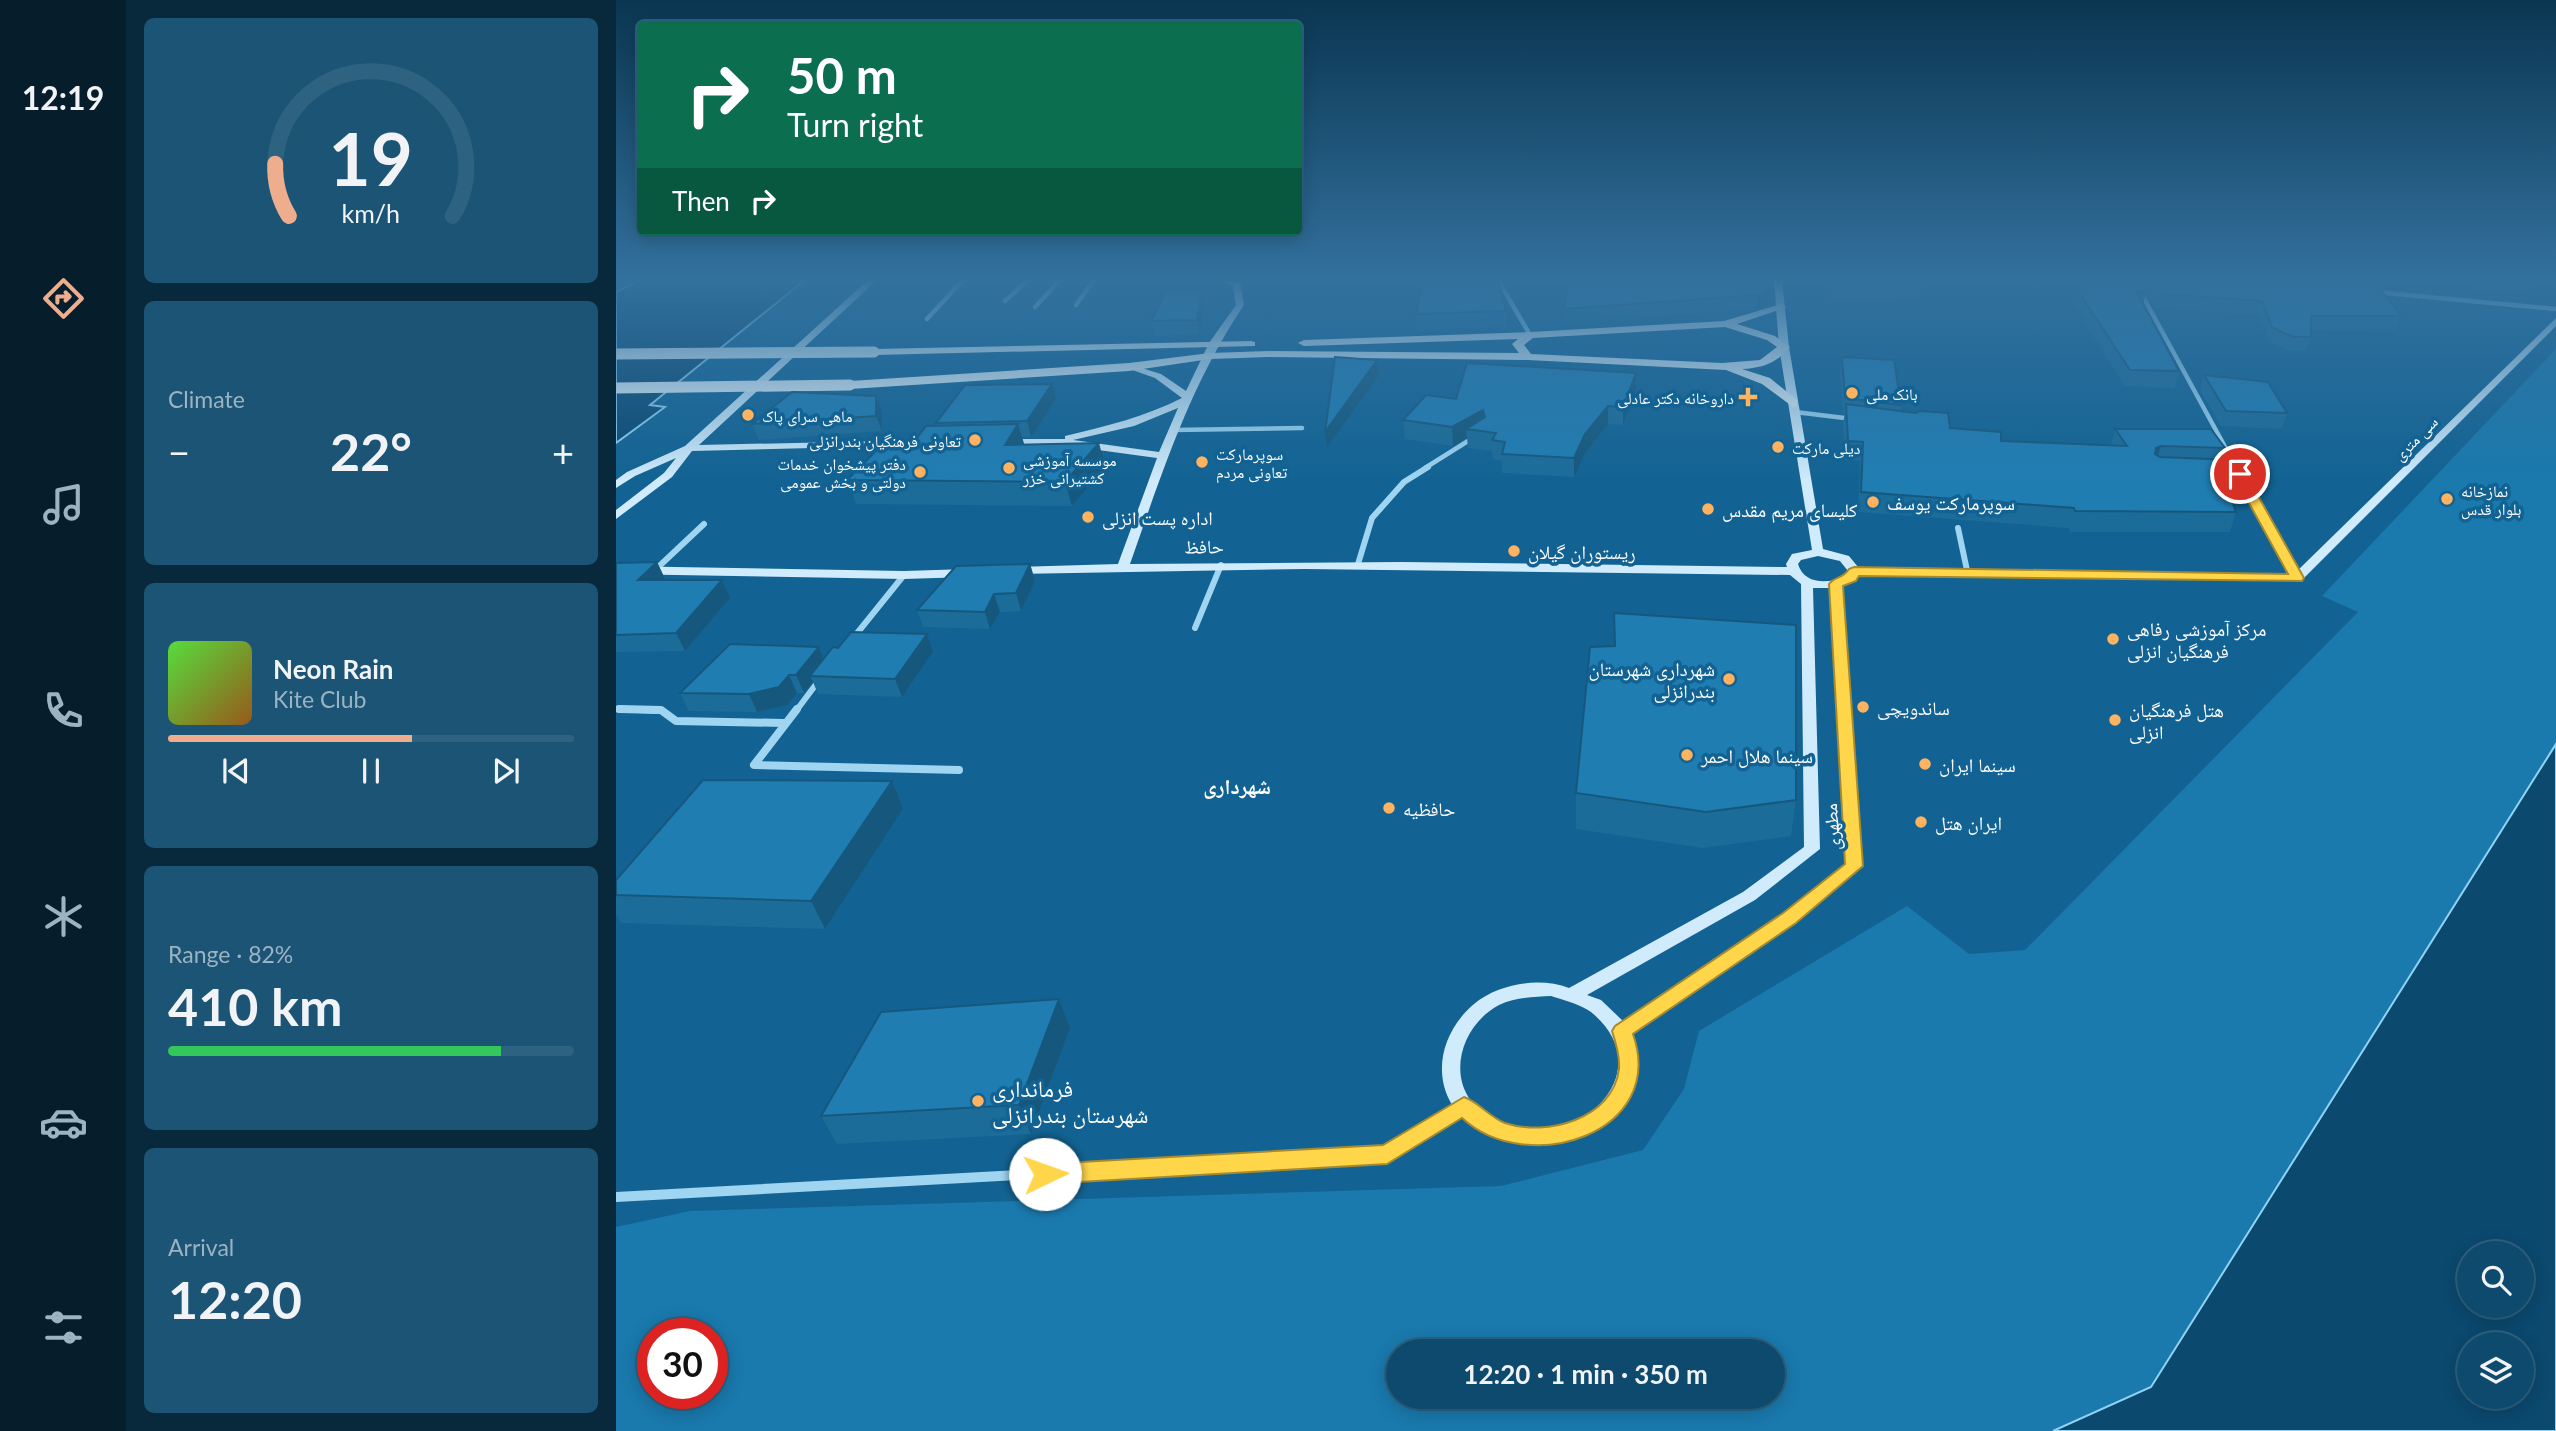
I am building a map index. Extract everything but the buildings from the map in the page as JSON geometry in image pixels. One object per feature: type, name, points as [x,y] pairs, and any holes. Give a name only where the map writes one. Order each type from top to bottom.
[{"type":"main road","points":[[616,354],[1071,347]]},
{"type":"main road","points":[[1520,347],[1528,357]]},
{"type":"main road","points":[[616,388],[850,386],[1129,367],[1210,356],[1528,357],[1721,367],[1754,365],[1774,359],[1784,347]]},
{"type":"main road","points":[[1721,367],[1766,381],[1794,408]]},
{"type":"street","points":[[616,516],[668,475],[689,447],[800,347]]},
{"type":"street","points":[[1124,566],[1172,430],[1213,347]]},
{"type":"street","points":[[1784,347],[1818,552]]},
{"type":"street","points":[[1854,572],[2297,578],[2170,347]]},
{"type":"street","name":"سی متری","points":[[2297,578],[2530,347]]},
{"type":"street","points":[[1129,367],[1158,376],[1189,398]]},
{"type":"street","points":[[1054,441],[1115,429],[1152,418],[1189,398]]},
{"type":"street","points":[[1794,408],[1861,420]]},
{"type":"street","points":[[1172,430],[1302,428]]},
{"type":"street","points":[[1358,564],[1372,517],[1404,482],[1482,433]]},
{"type":"street","points":[[986,442],[1054,441],[1164,456]]},
{"type":"street","points":[[616,485],[631,474],[689,447],[946,443]]},
{"type":"street","points":[[2228,474],[2240,474]]},
{"type":"street","points":[[654,571],[704,524]]},
{"type":"street","points":[[1958,528],[1968,575]]},
{"type":"street","points":[[1818,552],[1844,558],[1852,564],[1854,572],[1851,578],[1836,584],[1807,582],[1792,570],[1796,557],[1818,552]]},
{"type":"street","name":"حافظ","points":[[1000,571],[1124,566],[1358,564],[1792,570]]},
{"type":"street","points":[[1195,628],[1221,565]]},
{"type":"street","points":[[616,570],[904,575],[986,572]]},
{"type":"street","points":[[844,649],[904,575]]},
{"type":"street","name":"مطهری","points":[[1574,994],[1749,897],[1812,849],[1807,582]]},
{"type":"street","name":"مطهری","points":[[1622,1031],[1790,918],[1854,866],[1836,584]]},
{"type":"street","points":[[827,670],[754,765],[959,770]]},
{"type":"street","points":[[616,709],[661,710],[676,721],[784,723]]},
{"type":"street","points":[[1552,989],[1574,994],[1602,1009],[1622,1031],[1628,1049],[1630,1069],[1624,1088],[1604,1113],[1574,1131],[1549,1137],[1525,1137],[1501,1131],[1480,1121],[1464,1106],[1453,1089],[1449,1069],[1450,1050],[1457,1032],[1471,1016],[1488,1003],[1507,994],[1552,989]]},
{"type":"street","points":[[616,1197],[1387,1155],[1464,1106]]},
{"type":"shaded area","points":[[616,347],[722,347],[650,405],[665,407],[616,443]]},
{"type":"shaded area","points":[[2556,349],[2556,744],[2151,1387],[2053,1431],[616,1431],[616,1227],[690,1211],[1501,1186],[1643,1150],[1684,1089],[1699,1031],[1907,906],[1969,954],[2025,950],[2358,612],[2322,596]]},
{"type":"shaded area","points":[[2556,744],[2556,1431],[2053,1431],[2151,1387]]},
{"type":"place","name":"بانک ملی","points":[[1852,393]]},
{"type":"place","name":"داروخانه دکتر عادلی","points":[[1748,397]]},
{"type":"place","name":"ماهی سرای پاک","points":[[748,415]]},
{"type":"place","name":"تعاونی فرهنگیان بندرانزلی","points":[[975,440]]},
{"type":"place","name":"دیلی مارکت","points":[[1778,447]]},
{"type":"place","name":"سوپرمارکت تعاونی مردم","points":[[1202,462]]},
{"type":"place","name":"موسسه آموزشی کشتیرانی خزر","points":[[1009,468]]},
{"type":"place","name":"دفتر پیشخوان خدمات دولتی و بخش عمومی","points":[[920,472]]},
{"type":"place","name":"نمازخانه بلوار قدس","points":[[2447,499]]},
{"type":"place","name":"سوپرمارکت یوسف","points":[[1873,502]]},
{"type":"place","name":"کلیسای مریم مقدس","points":[[1708,509]]},
{"type":"place","name":"اداره پست انزلی","points":[[1088,517]]},
{"type":"place","name":"ریستوران گیلان","points":[[1514,551]]},
{"type":"place","name":"مرکز آموزشی رفاهی فرهنگیان انزلی","points":[[2113,639]]},
{"type":"place","name":"شهرداری شهرستان بندرانزلی","points":[[1729,679]]},
{"type":"place","name":"ساندویچی","points":[[1863,707]]},
{"type":"place","name":"هتل فرهنگیان انزلی","points":[[2115,720]]},
{"type":"place","name":"سینما هلال احمر","points":[[1687,755]]},
{"type":"place","name":"سینما ایران","points":[[1925,764]]},
{"type":"place","name":"حافظیه","points":[[1389,808]]},
{"type":"place","name":"ایران هتل","points":[[1921,822]]},
{"type":"place","name":"فرمانداری شهرستان بندرانزلی","points":[[978,1101]]},
{"type":"district","name":"شهرداری","points":[[1237,785]]},
{"type":"route","points":[[1045,1174],[1387,1155],[1464,1106],[1480,1121],[1501,1131],[1525,1137],[1549,1137],[1574,1131],[1595,1120],[1612,1105],[1624,1088],[1630,1069],[1628,1049],[1622,1031],[1790,918],[1854,866],[1836,584],[1851,578],[1854,572],[2297,578],[2240,474]]}]
